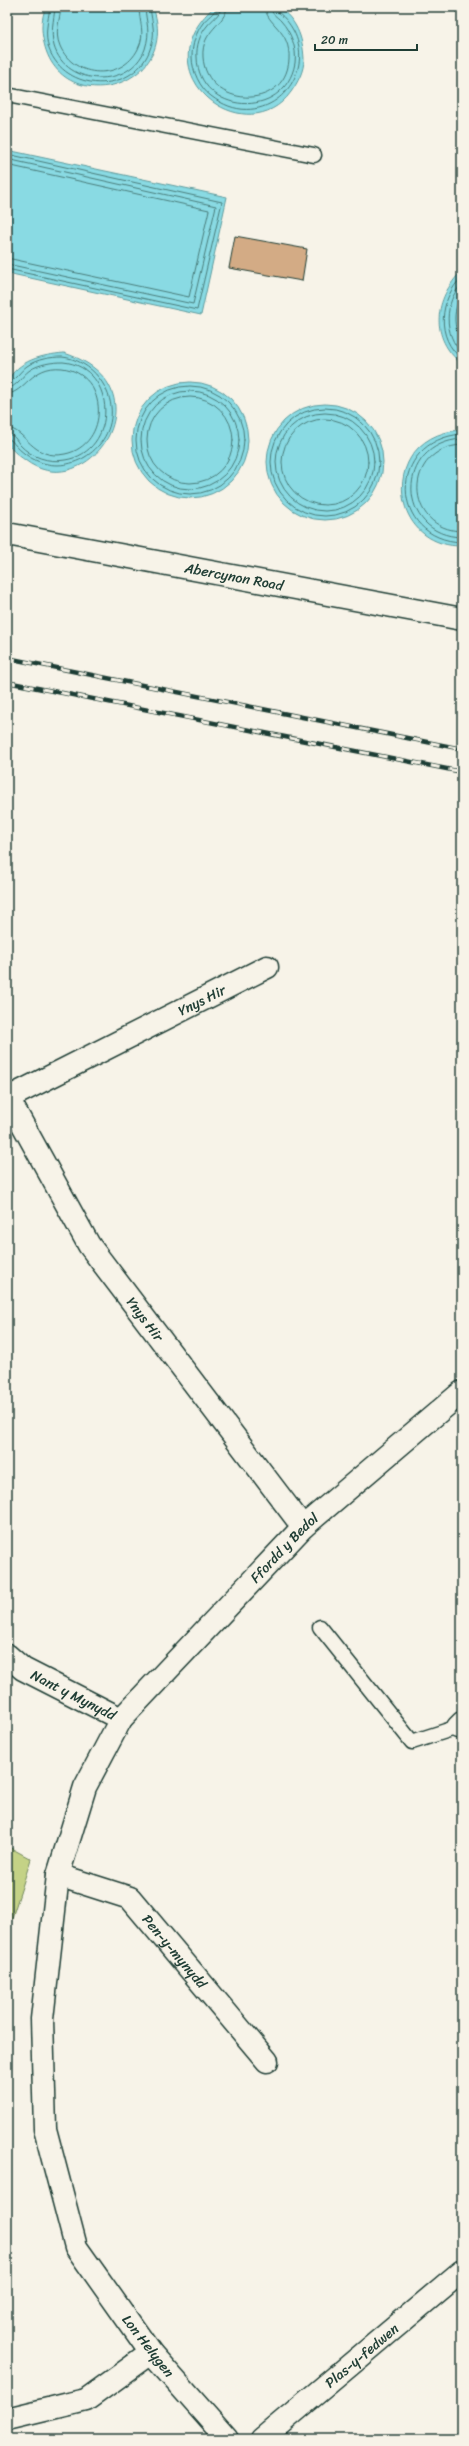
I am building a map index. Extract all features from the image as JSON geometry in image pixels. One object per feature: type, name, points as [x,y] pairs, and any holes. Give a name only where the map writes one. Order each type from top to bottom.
[{"type":"street","name":"Abercynon Road","points":[[7,534],[462,619]]},
{"type":"street","name":"Ynys Hir","points":[[267,967],[8,1097],[89,1245],[303,1527]]},
{"type":"street","name":"Ffordd y Bedol","points":[[76,2247],[45,2129],[42,2019],[58,1875],[85,1787],[121,1719],[303,1527],[462,1392]]},
{"type":"street","name":"Nant y Mynydd","points":[[7,1655],[23,1669],[121,1719]]},
{"type":"street","name":"Pen-y-mynydd","points":[[58,1875],[130,1898],[267,2061]]},
{"type":"street","name":"Lon Helygen","points":[[76,2247],[150,2353],[227,2439]]},
{"type":"street","name":"Plas-y-fedwen","points":[[262,2439],[462,2271]]},
{"type":"street","points":[[7,2420],[86,2400],[150,2353]]},
{"type":"lane","points":[[7,95],[314,155]]},
{"type":"lane","points":[[320,1627],[412,1742],[460,1725]]},
{"type":"green space","points":[[7,1846],[31,1859],[10,1924],[7,1923]]},
{"type":"water","points":[[46,7],[153,7],[157,35],[151,58],[136,74],[116,84],[94,87],[72,81],[55,67],[44,43],[42,25]]},
{"type":"water","points":[[214,7],[278,7],[290,17],[294,23],[302,43],[304,59],[302,72],[291,92],[272,109],[250,114],[228,110],[208,98],[194,80],[188,57],[194,32]]},
{"type":"water","points":[[7,150],[227,197],[201,315],[7,273]]},
{"type":"water","points":[[462,271],[462,364],[451,354],[444,342],[440,330],[439,318],[441,305],[446,293]]},
{"type":"water","points":[[64,353],[95,369],[111,391],[115,414],[108,437],[93,456],[73,469],[49,471],[25,460],[14,452],[8,443],[5,426],[7,382],[17,368],[31,360],[47,355]]},
{"type":"water","points":[[190,382],[212,386],[231,399],[244,418],[248,440],[244,462],[231,481],[212,494],[190,498],[168,494],[149,481],[136,462],[132,440],[136,418],[149,399],[168,386]]},
{"type":"water","points":[[325,404],[347,408],[366,421],[379,440],[383,462],[379,484],[366,503],[347,516],[325,520],[303,516],[284,503],[271,484],[267,462],[271,440],[284,421],[303,408]]},
{"type":"water","points":[[462,430],[462,546],[437,541],[418,529],[407,511],[402,490],[405,469],[416,450],[435,436]]},
{"type":"building","points":[[235,236],[307,249],[302,281],[229,268]]},
{"type":"railway","points":[[7,658],[462,749]]},
{"type":"railway","points":[[7,682],[462,772]]}]
